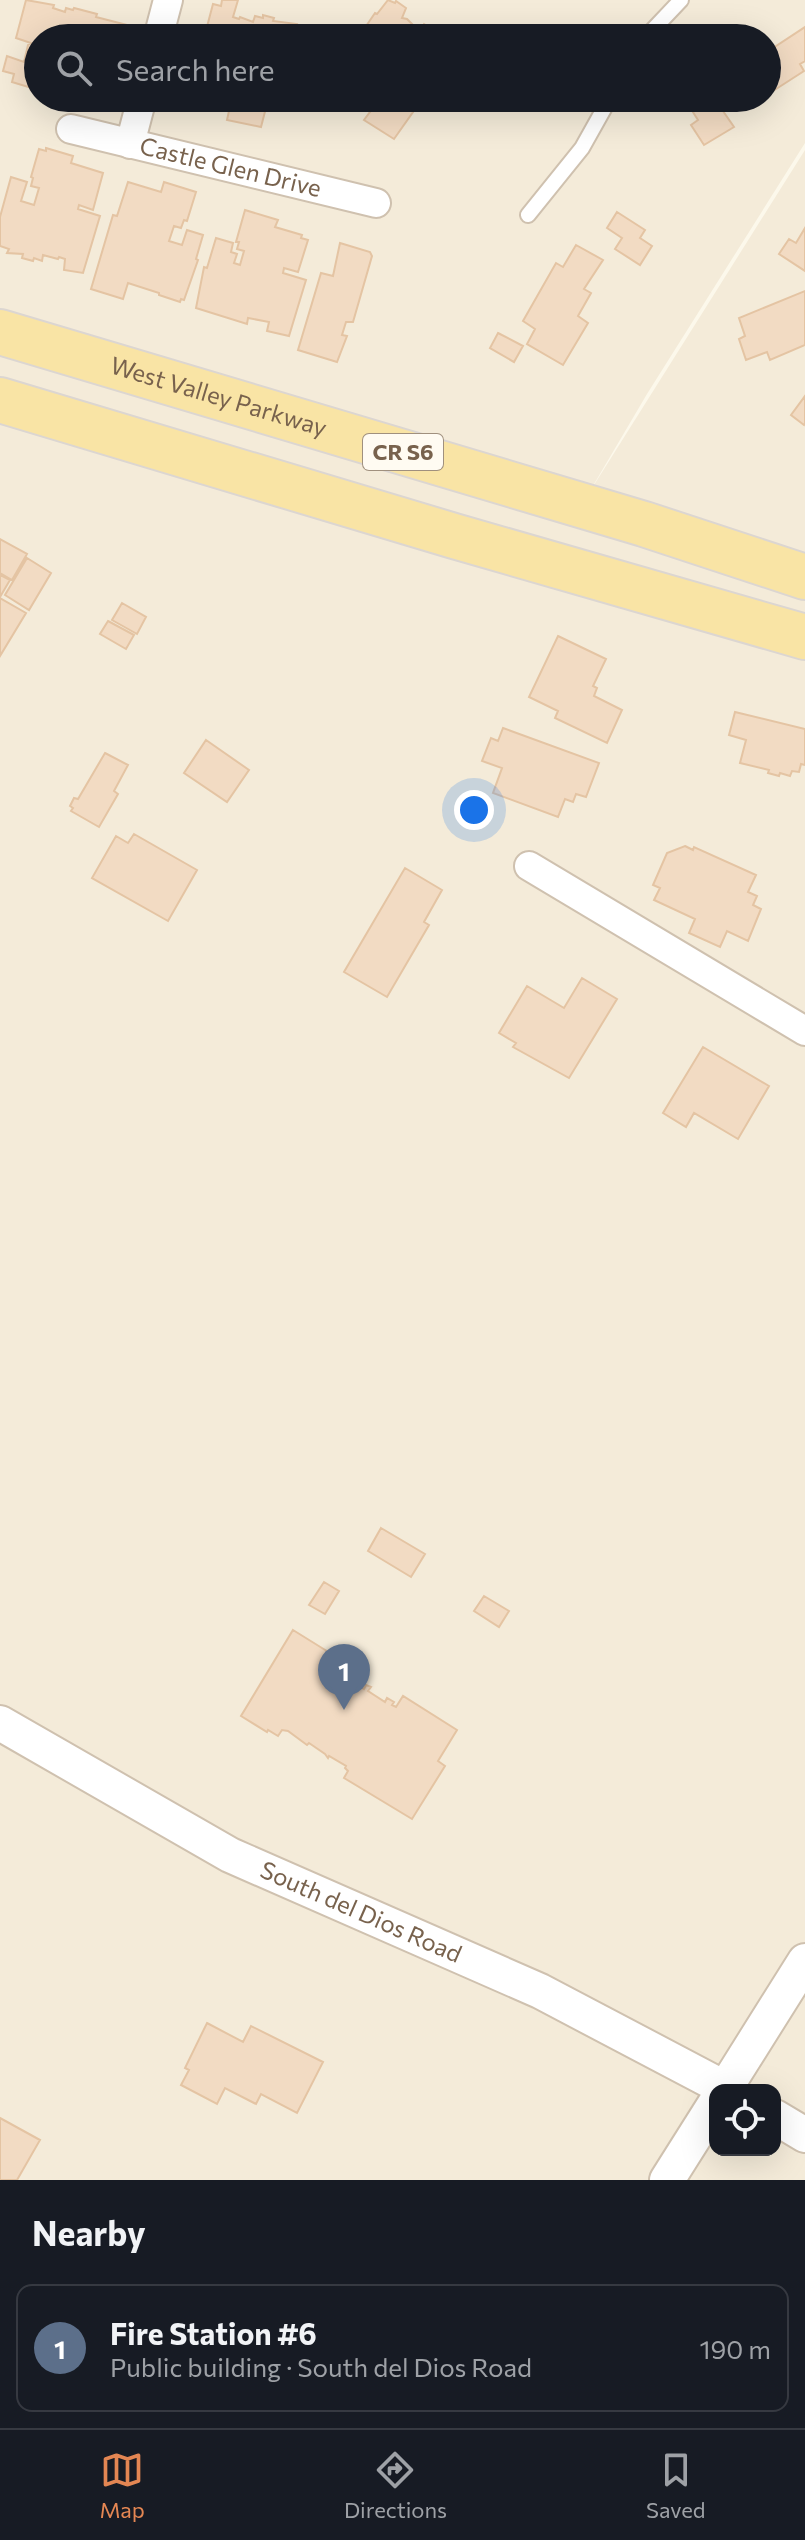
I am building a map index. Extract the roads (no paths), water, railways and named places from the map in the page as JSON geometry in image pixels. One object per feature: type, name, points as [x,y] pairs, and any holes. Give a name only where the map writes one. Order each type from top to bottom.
[{"type":"main road","name":"West Valley Parkway","points":[[0,332],[644,524],[805,577]]},
{"type":"main road","points":[[0,400],[439,532],[805,637]]},
{"type":"street","points":[[162,24],[168,0]]},
{"type":"street","name":"Castle Glen Drive","points":[[138,112],[130,144],[376,203]]},
{"type":"street","points":[[71,129],[130,144]]},
{"type":"street","points":[[529,866],[805,1031]]},
{"type":"street","name":"South del Dios Road","points":[[0,1723],[230,1855],[540,1991],[709,2085]]},
{"type":"street","points":[[729,2084],[805,1961]]},
{"type":"street","points":[[667,2180],[709,2115]]},
{"type":"street","points":[[781,2121],[805,2135]]},
{"type":"lane","points":[[661,24],[681,0]]},
{"type":"lane","points":[[528,215],[582,148],[602,112]]},
{"type":"place","name":"Fire Station #6","points":[[344,1710]]}]
